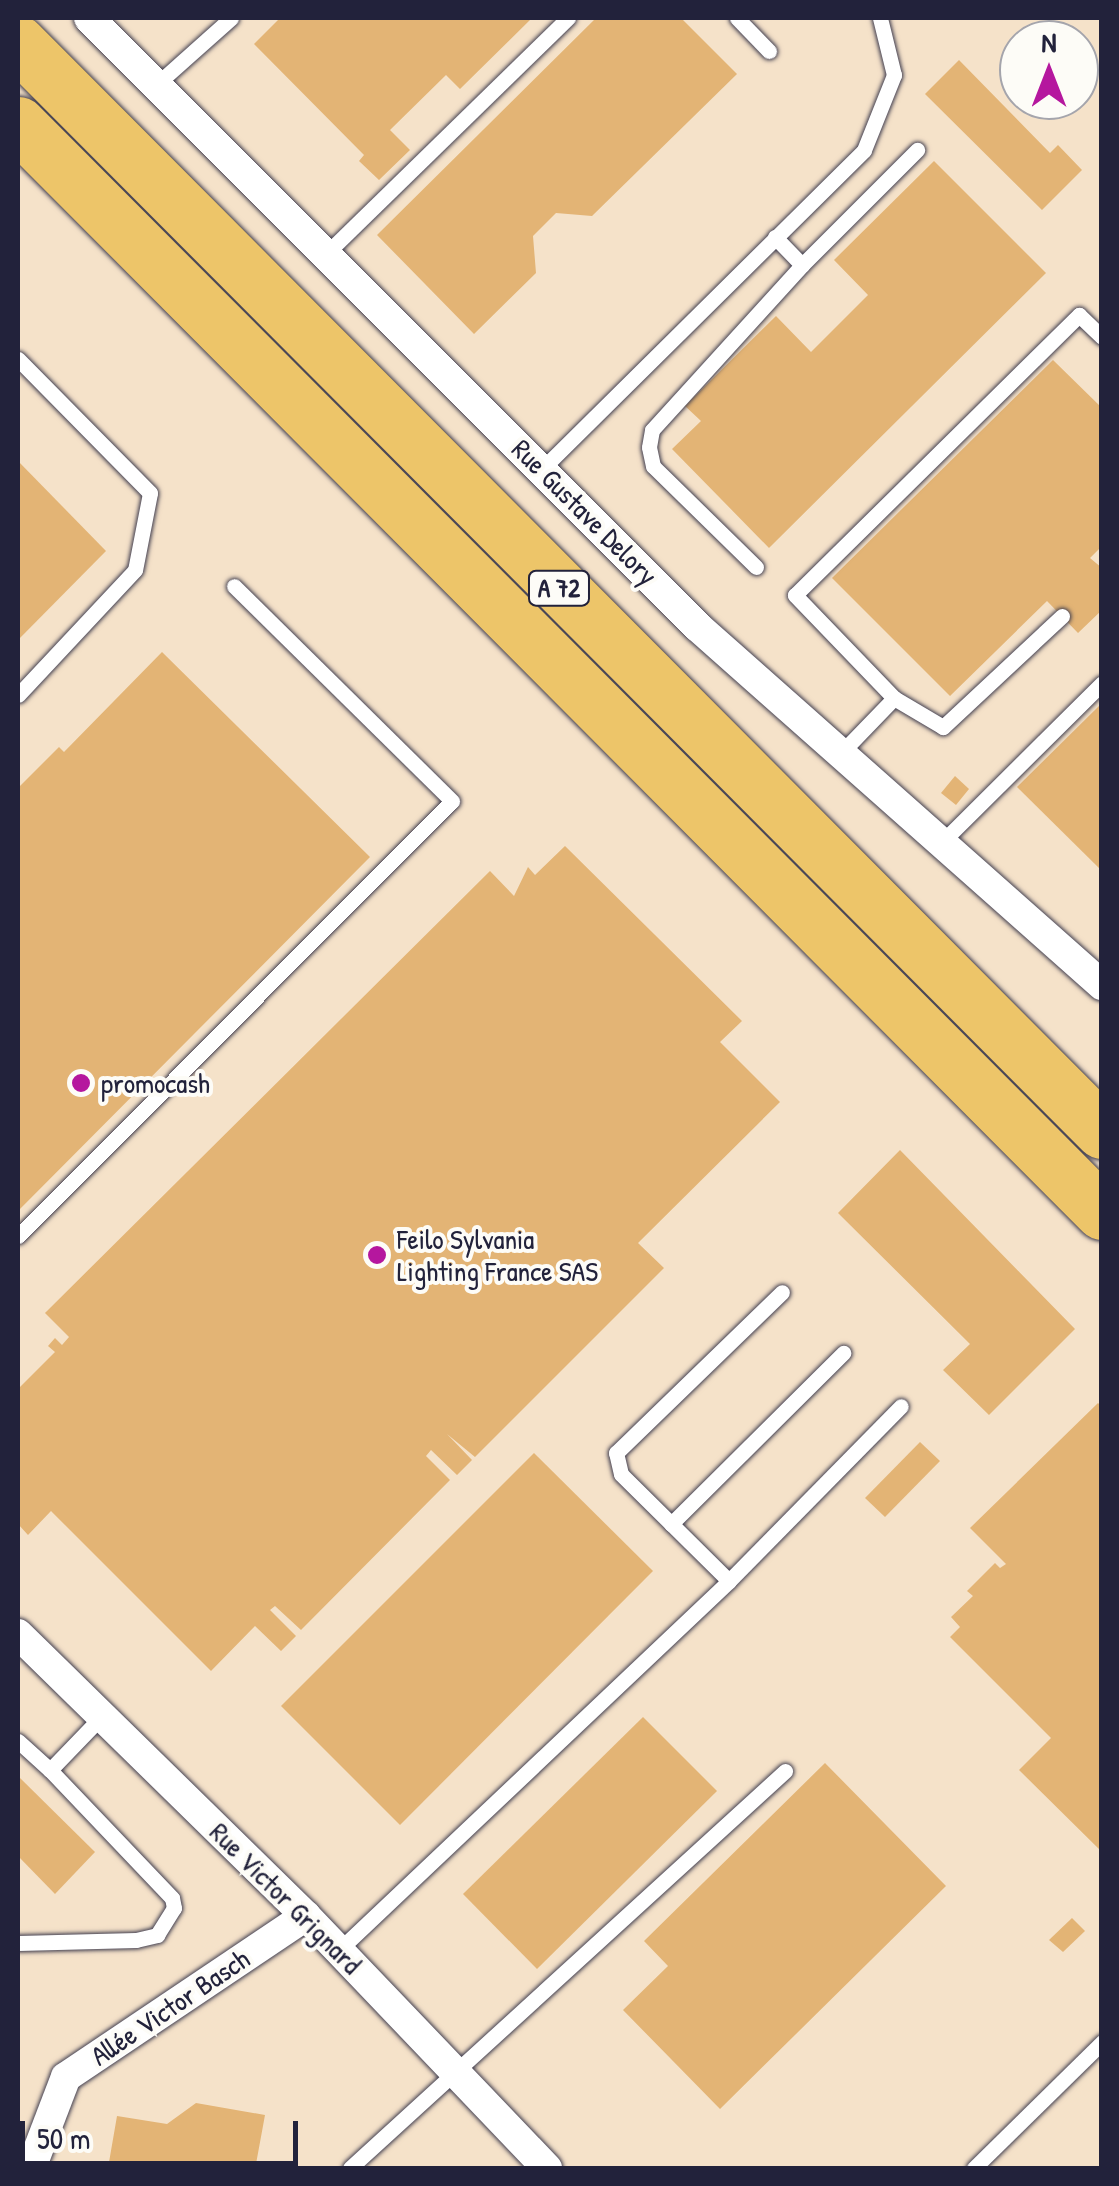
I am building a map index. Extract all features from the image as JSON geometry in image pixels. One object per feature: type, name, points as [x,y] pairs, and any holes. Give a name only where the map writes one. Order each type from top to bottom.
[{"type":"highway","name":"A 72","points":[[18,43],[1102,1131]]},
{"type":"highway","name":"A 72","points":[[18,124],[1102,1212]]},
{"type":"street","name":"Rue Gustave Delory","points":[[89,18],[698,627],[1102,984]]},
{"type":"street","name":"Rue Victor Grignard","points":[[18,1634],[306,1916],[460,2072],[548,2168]]},
{"type":"street","name":"Allée Victor Basch","points":[[32,2168],[66,2077],[306,1916]]},
{"type":"lane","points":[[156,84],[231,18]]},
{"type":"lane","points":[[327,253],[568,18]]},
{"type":"lane","points":[[737,18],[768,51]]},
{"type":"lane","points":[[542,469],[864,150],[894,74],[880,18]]},
{"type":"lane","points":[[756,568],[653,466],[649,446],[652,430],[802,265],[917,150]]},
{"type":"lane","points":[[775,237],[802,265]]},
{"type":"lane","points":[[1062,616],[942,726],[894,698],[795,594],[1079,314],[1102,337]]},
{"type":"lane","points":[[18,359],[150,493],[135,570],[18,695]]},
{"type":"lane","points":[[18,1236],[452,800],[234,586]]},
{"type":"lane","points":[[940,844],[1102,683]]},
{"type":"lane","points":[[840,754],[894,698]]},
{"type":"lane","points":[[729,1582],[620,1474],[616,1452],[782,1292]]},
{"type":"lane","points":[[671,1524],[843,1352]]},
{"type":"lane","points":[[338,1951],[729,1582],[901,1406]]},
{"type":"lane","points":[[50,1770],[102,1716]]},
{"type":"lane","points":[[18,1741],[172,1898],[174,1908],[156,1935],[136,1940],[18,1944]]},
{"type":"lane","points":[[350,2168],[786,1772]]},
{"type":"lane","points":[[974,2168],[1102,2042]]},
{"type":"building","points":[[280,18],[532,18],[460,89],[446,75],[390,130],[410,150],[379,180],[359,161],[364,155],[254,44]]},
{"type":"building","points":[[596,18],[681,18],[737,74],[592,216],[556,213],[533,236],[536,273],[474,334],[377,235]]},
{"type":"building","points":[[959,60],[999,101],[999,120],[1018,120],[1050,153],[1058,145],[1082,170],[1042,210],[925,94]]},
{"type":"building","points":[[934,161],[1046,273],[769,548],[672,449],[701,421],[685,406],[776,316],[811,352],[868,295],[834,260]]},
{"type":"building","points":[[1053,360],[1102,408],[1102,546],[1090,558],[1102,568],[1102,610],[1078,633],[1047,601],[950,696],[832,578]]},
{"type":"building","points":[[18,461],[106,551],[18,640]]},
{"type":"building","name":"promocash","points":[[162,652],[370,857],[18,1211],[18,788],[59,747],[64,752]]},
{"type":"building","points":[[1102,703],[1102,871],[1017,787]]},
{"type":"building","points":[[955,776],[969,789],[956,805],[941,793]]},
{"type":"building","name":"Feilo Sylvania Lighting France SAS","points":[[565,846],[742,1021],[720,1042],[780,1102],[638,1243],[664,1268],[475,1457],[447,1434],[472,1460],[457,1475],[431,1450],[426,1456],[450,1480],[301,1630],[275,1606],[270,1610],[296,1636],[281,1651],[255,1626],[211,1671],[51,1511],[28,1535],[18,1524],[18,1389],[55,1352],[48,1346],[55,1338],[62,1345],[69,1337],[45,1313],[490,871],[514,896],[528,867],[535,875]]},
{"type":"building","points":[[900,1150],[1075,1329],[989,1415],[943,1370],[970,1344],[838,1213]]},
{"type":"building","points":[[1098,1403],[1102,1407],[1102,1852],[1019,1770],[1051,1738],[950,1637],[960,1627],[951,1617],[973,1596],[967,1591],[995,1563],[1000,1568],[1006,1564],[970,1528]]},
{"type":"building","points":[[920,1442],[940,1461],[885,1517],[865,1498]]},
{"type":"building","points":[[534,1453],[653,1571],[400,1825],[281,1706]]},
{"type":"building","points":[[643,1717],[717,1791],[537,1969],[463,1894]]},
{"type":"building","points":[[825,1763],[946,1886],[720,2109],[623,2010],[668,1966],[644,1941]]},
{"type":"building","points":[[18,1776],[95,1852],[55,1894],[18,1856]]},
{"type":"building","points":[[1072,1918],[1085,1931],[1063,1952],[1049,1940]]},
{"type":"building","points":[[196,2103],[265,2115],[256,2164],[269,2168],[108,2168],[117,2116],[167,2124]]},
{"type":"place","name":"promocash","points":[[81,1083]]},
{"type":"place","name":"Feilo Sylvania Lighting France SAS","points":[[377,1255]]}]
